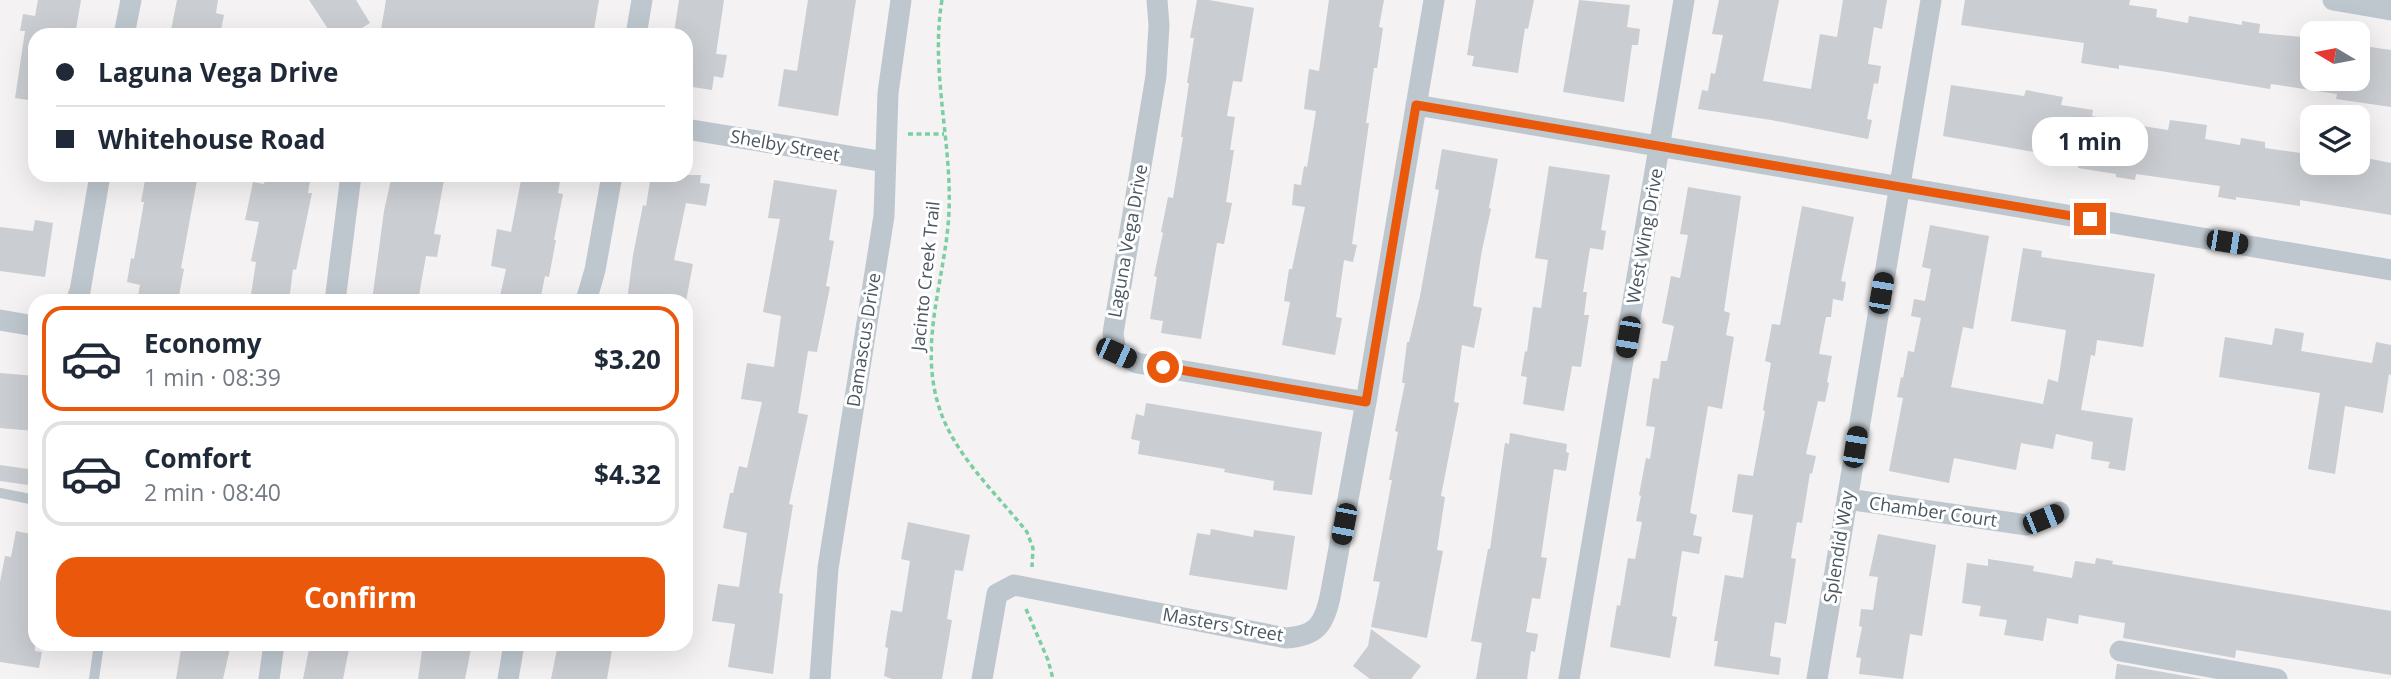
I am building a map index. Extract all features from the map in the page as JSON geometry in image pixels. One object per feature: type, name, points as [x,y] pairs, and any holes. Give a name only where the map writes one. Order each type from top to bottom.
[{"type":"street","points":[[125,28],[131,0]]},
{"type":"street","points":[[637,28],[642,0]]},
{"type":"street","name":"Damascus Drive","points":[[820,679],[828,568],[884,216],[888,93],[901,0]]},
{"type":"street","name":"Laguna Vega Drive","points":[[1157,0],[1159,25],[1156,76],[1113,332],[1116,353],[1137,363],[1366,402]]},
{"type":"street","name":"Masters Street","points":[[982,679],[997,594],[1014,585],[1286,638],[1303,637],[1317,629],[1326,614],[1330,597],[1434,0]]},
{"type":"street","name":"West Wing Drive","points":[[1569,679],[1684,0]]},
{"type":"street","name":"Splendid Way","points":[[1817,679],[1931,0]]},
{"type":"street","points":[[2333,0],[2391,10]]},
{"type":"street","points":[[1416,105],[2391,270]]},
{"type":"street","name":"Shelby Street","points":[[693,130],[885,162]]},
{"type":"street","points":[[79,294],[99,182]]},
{"type":"street","points":[[336,294],[350,182]]},
{"type":"street","points":[[588,294],[611,182]]},
{"type":"street","points":[[0,320],[28,325]]},
{"type":"street","name":"Chamber Court","points":[[1847,499],[2027,525],[2059,512]]},
{"type":"street","points":[[269,679],[273,651]]},
{"type":"street","points":[[508,679],[513,651]]},
{"type":"street","points":[[2120,651],[2263,678]]},
{"type":"lane","points":[[0,493],[28,499]]},
{"type":"lane","points":[[94,679],[98,651]]},
{"type":"path","name":"Jacinto Creek Trail","points":[[942,0],[937,55],[949,212],[931,346],[935,394],[946,426],[961,452],[1027,532],[1033,548],[1032,567]]},
{"type":"path","points":[[908,134],[944,134]]},
{"type":"path","points":[[1025,607],[1048,660],[1053,679]]},
{"type":"building","points":[[38,0],[81,0],[76,28],[28,28],[28,100],[15,98],[25,31],[20,31],[23,14],[35,16]]},
{"type":"building","points":[[177,0],[218,0],[216,13],[224,15],[221,28],[171,28]]},
{"type":"building","points":[[309,0],[356,0],[370,23],[362,28],[327,28]]},
{"type":"building","points":[[386,0],[599,0],[594,28],[381,28]]},
{"type":"building","points":[[679,0],[724,0],[716,54],[727,55],[723,78],[714,76],[712,90],[693,87],[693,28],[675,28]]},
{"type":"building","points":[[808,0],[856,0],[838,116],[778,106],[784,69],[797,71]]},
{"type":"building","points":[[1197,0],[1254,8],[1242,82],[1233,81],[1227,116],[1235,117],[1230,150],[1234,150],[1226,202],[1232,203],[1224,244],[1217,243],[1201,339],[1161,333],[1163,321],[1150,319],[1157,277],[1154,276],[1163,233],[1161,232],[1168,197],[1173,198],[1183,137],[1194,38],[1190,38]]},
{"type":"building","points":[[1329,0],[1384,0],[1379,27],[1383,28],[1366,123],[1369,123],[1352,244],[1357,245],[1353,262],[1344,260],[1336,317],[1342,318],[1335,355],[1282,345],[1290,302],[1284,301],[1289,269],[1292,269],[1305,207],[1292,205],[1294,184],[1301,185],[1304,166],[1307,167],[1316,111],[1304,109],[1309,69],[1319,71]]},
{"type":"building","points":[[1476,0],[1534,0],[1528,29],[1525,28],[1518,73],[1472,66],[1474,56],[1467,55]]},
{"type":"building","points":[[1579,0],[1630,5],[1627,27],[1640,29],[1638,45],[1632,45],[1624,102],[1563,92]]},
{"type":"building","points":[[1719,0],[1779,0],[1763,81],[1811,89],[1820,34],[1837,37],[1843,0],[1887,0],[1882,29],[1874,27],[1868,64],[1881,66],[1878,84],[1874,83],[1867,119],[1872,120],[1868,139],[1698,109],[1702,90],[1708,91],[1711,73],[1715,74],[1723,35],[1712,34]]},
{"type":"building","points":[[1965,0],[2130,0],[2129,5],[2157,9],[2156,17],[2188,23],[2189,16],[2242,25],[2242,21],[2260,24],[2259,33],[2300,37],[2300,88],[2271,84],[2270,89],[2119,65],[2119,69],[2081,63],[2084,43],[1961,25]]},
{"type":"building","points":[[2370,47],[2391,50],[2391,107],[2336,99],[2337,94],[2317,91],[2370,91]]},
{"type":"building","points":[[1951,85],[2024,96],[2026,90],[2063,97],[2061,105],[2093,110],[2092,116],[2104,120],[2168,130],[2170,120],[2207,125],[2205,139],[2240,145],[2241,138],[2265,142],[2265,148],[2300,153],[2300,175],[2370,175],[2370,159],[2391,163],[2391,215],[2300,200],[2300,206],[2218,197],[2220,186],[2136,174],[2135,180],[2116,177],[2116,174],[2078,168],[2079,160],[1943,136]]},
{"type":"building","points":[[1442,149],[1498,159],[1473,306],[1482,308],[1474,348],[1462,345],[1454,402],[1459,403],[1441,496],[1445,497],[1437,550],[1443,551],[1427,638],[1371,627],[1380,582],[1373,581],[1392,480],[1389,480],[1405,383],[1402,383],[1407,342],[1420,296],[1439,190],[1435,189]]},
{"type":"building","points":[[1549,166],[1610,175],[1601,230],[1606,231],[1603,250],[1590,248],[1583,292],[1587,292],[1584,315],[1589,315],[1581,367],[1572,366],[1564,411],[1523,404],[1527,377],[1521,376],[1533,307],[1541,308],[1548,260],[1535,258]]},
{"type":"building","points":[[693,175],[701,175],[700,183],[710,184],[706,206],[686,203],[674,260],[693,264],[687,294],[628,294],[643,205],[646,206],[650,182],[693,182]]},
{"type":"building","points":[[774,180],[837,190],[829,240],[834,241],[826,286],[830,287],[817,352],[808,351],[798,413],[808,415],[789,504],[793,505],[779,593],[783,594],[773,674],[728,667],[735,624],[712,621],[718,584],[739,587],[747,533],[723,528],[739,466],[747,468],[762,402],[741,399],[747,363],[774,367],[781,316],[763,312],[780,219],[768,218]]},
{"type":"building","points":[[145,182],[197,182],[181,268],[184,269],[179,294],[138,294],[140,285],[127,282],[144,202],[141,202]]},
{"type":"building","points":[[253,182],[310,182],[308,193],[312,193],[296,270],[293,269],[290,294],[251,294],[256,262],[251,261],[259,222],[245,220]]},
{"type":"building","points":[[390,182],[444,182],[434,234],[441,235],[437,257],[426,256],[419,294],[373,294]]},
{"type":"building","points":[[521,182],[560,182],[558,193],[563,194],[556,240],[549,277],[545,276],[541,294],[501,294],[506,269],[491,266],[497,229],[511,232]]},
{"type":"building","points":[[1688,187],[1741,196],[1724,311],[1730,313],[1726,335],[1734,337],[1722,409],[1708,406],[1690,513],[1697,515],[1693,535],[1702,537],[1699,554],[1682,551],[1672,616],[1677,617],[1670,658],[1610,647],[1628,558],[1635,559],[1642,522],[1636,521],[1641,496],[1639,495],[1646,458],[1650,459],[1655,427],[1646,426],[1653,378],[1659,379],[1661,361],[1667,361],[1674,326],[1662,323],[1671,276],[1680,278],[1688,235],[1680,234]]},
{"type":"building","points":[[1802,206],[1854,217],[1841,281],[1846,282],[1843,301],[1833,299],[1831,317],[1826,317],[1819,354],[1832,356],[1829,383],[1825,402],[1818,401],[1806,454],[1816,456],[1812,474],[1810,473],[1802,523],[1797,522],[1791,558],[1796,559],[1786,624],[1775,622],[1770,656],[1781,658],[1779,675],[1714,666],[1718,641],[1714,641],[1725,575],[1743,578],[1753,515],[1732,512],[1738,474],[1753,476],[1771,363],[1765,361],[1772,324],[1780,325]]},
{"type":"building","points":[[35,220],[53,223],[45,277],[0,271],[0,227],[33,231]]},
{"type":"building","points":[[1930,225],[1989,236],[1973,329],[1963,327],[1951,387],[2043,404],[2048,379],[2058,382],[2066,330],[2011,321],[2023,248],[2042,251],[2041,257],[2155,274],[2143,347],[2097,340],[2095,356],[2091,355],[2081,410],[2133,418],[2125,471],[2108,468],[2110,462],[2091,459],[2093,442],[2056,434],[2053,449],[2021,443],[2016,470],[1954,458],[1949,483],[1889,471],[1903,398],[1897,397],[1901,377],[1903,378],[1908,351],[1914,352],[1921,318],[1911,316],[1914,299],[1925,301],[1931,269],[1922,267]]},
{"type":"building","points":[[2275,328],[2304,333],[2301,351],[2372,363],[2376,342],[2391,345],[2391,375],[2389,374],[2383,413],[2345,406],[2335,474],[2308,469],[2320,393],[2219,377],[2225,337],[2272,345]]},
{"type":"building","points":[[0,373],[28,375],[28,430],[0,428]]},
{"type":"building","points":[[1146,403],[1322,432],[1312,495],[1273,490],[1274,481],[1224,472],[1225,469],[1138,454],[1140,441],[1131,439],[1136,414],[1144,416]]},
{"type":"building","points":[[1510,433],[1567,444],[1566,452],[1569,453],[1566,471],[1554,469],[1541,557],[1547,558],[1540,599],[1532,598],[1526,632],[1538,634],[1535,652],[1531,651],[1527,679],[1476,679],[1482,643],[1471,641],[1490,549],[1505,443],[1509,444]]},
{"type":"building","points":[[0,465],[28,469],[28,485],[0,481]]},
{"type":"building","points":[[908,522],[970,535],[963,571],[955,570],[947,619],[952,620],[942,679],[892,679],[884,676],[891,610],[902,612],[910,561],[901,559]]},
{"type":"building","points":[[1211,529],[1253,537],[1254,530],[1295,536],[1287,590],[1189,575],[1197,533],[1210,535]]},
{"type":"building","points":[[16,531],[28,534],[28,651],[42,652],[39,668],[0,662],[0,582],[5,556],[11,557]]},
{"type":"building","points":[[1878,534],[1936,545],[1922,636],[1910,634],[1903,679],[1859,674],[1861,658],[1856,657],[1862,627],[1859,626],[1861,609],[1873,610],[1878,577],[1869,576]]},
{"type":"building","points":[[2096,558],[2113,561],[2112,564],[2391,611],[2391,675],[2236,650],[2235,658],[2123,638],[2125,623],[2079,615],[2078,624],[2047,618],[2043,641],[2004,635],[2007,620],[1979,616],[1981,606],[1962,603],[1967,563],[1988,566],[1988,559],[2034,566],[2033,571],[2072,578],[2075,561],[2095,564]]},
{"type":"building","points":[[1371,629],[1421,666],[1411,679],[1370,679],[1353,666],[1368,646]]},
{"type":"building","points":[[181,651],[229,651],[223,679],[176,679]]},
{"type":"building","points":[[309,651],[349,651],[343,679],[303,679]]},
{"type":"building","points":[[422,651],[471,651],[465,679],[418,679]]},
{"type":"building","points":[[557,651],[612,651],[607,679],[551,679]]},
{"type":"building","points":[[2118,664],[2202,679],[2115,679]]},
{"type":"route","points":[[1163,367],[1366,402],[1416,105],[2090,219]]}]
